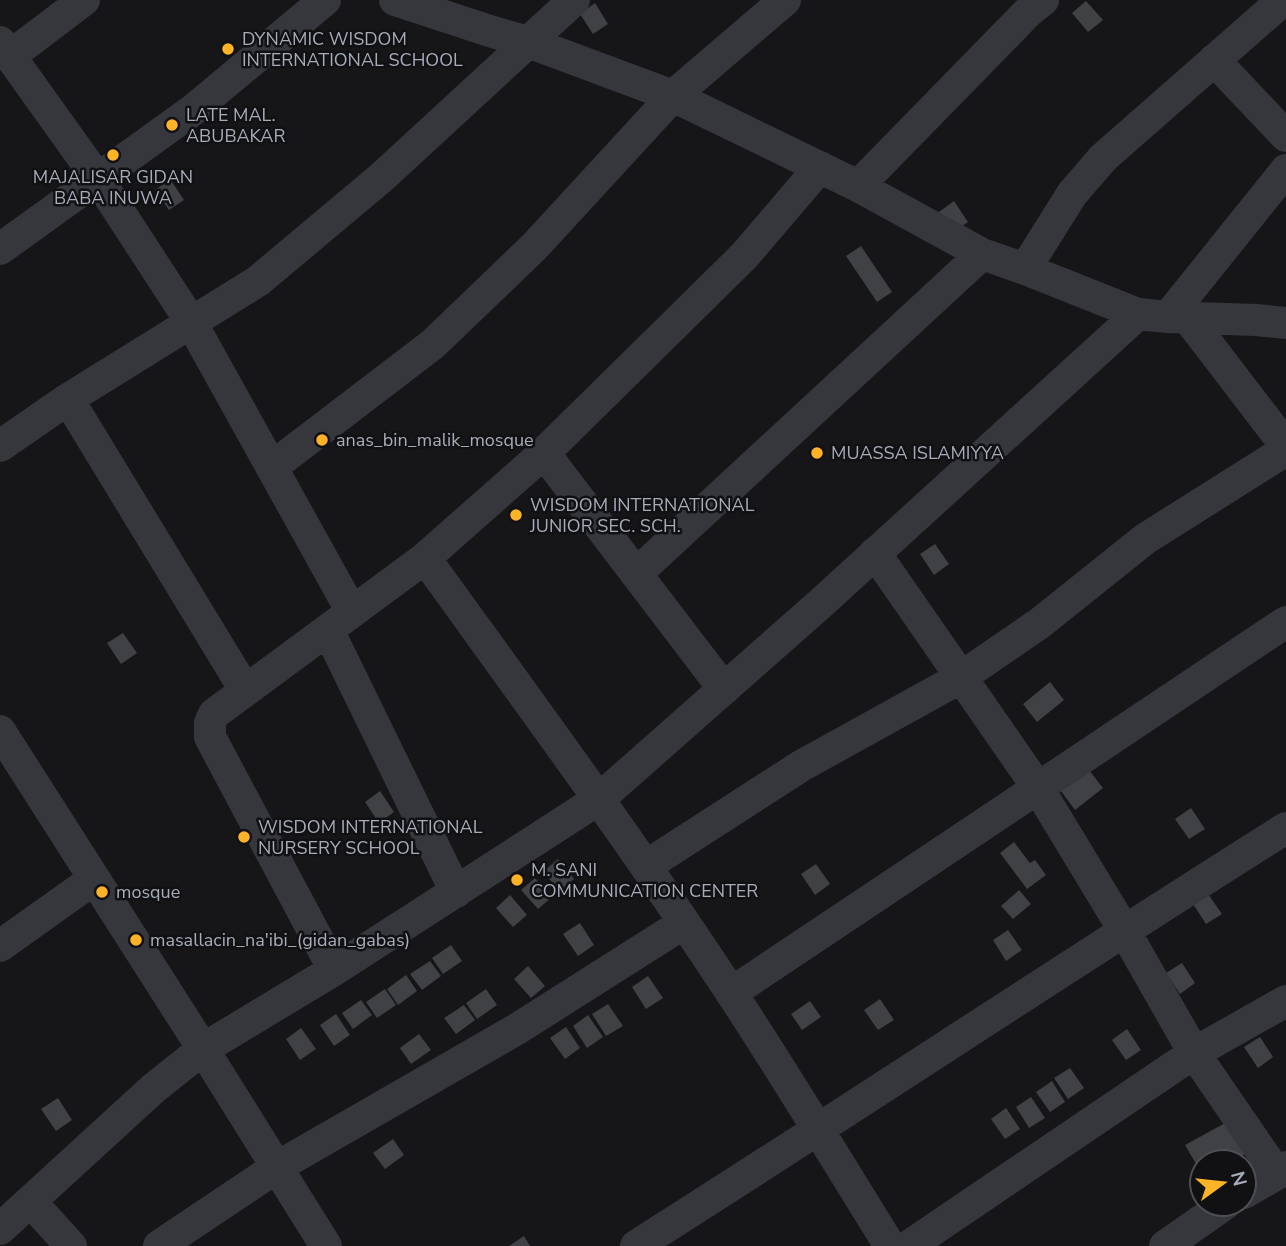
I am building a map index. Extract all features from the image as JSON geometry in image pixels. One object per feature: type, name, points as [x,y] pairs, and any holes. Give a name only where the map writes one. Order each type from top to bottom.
[{"type":"street","points":[[83,0],[3,46],[98,179],[191,322],[272,467],[456,892]]},
{"type":"street","points":[[0,249],[193,110],[325,0]]},
{"type":"street","points":[[395,0],[528,42],[673,96],[821,167],[982,254],[1165,316],[1286,324]]},
{"type":"street","points":[[0,446],[68,399],[258,281],[382,177],[574,0]]},
{"type":"street","points":[[272,467],[433,344],[534,247],[673,96],[785,0]]},
{"type":"street","points":[[858,186],[1028,12],[1043,0]]},
{"type":"street","points":[[1025,269],[1072,194],[1103,158],[1283,0]]},
{"type":"street","points":[[1214,60],[1286,136]]},
{"type":"street","points":[[334,971],[210,737],[210,723],[214,713],[425,558],[544,453],[745,255],[821,167]]},
{"type":"street","points":[[0,1229],[154,1088],[203,1049],[334,971],[599,799],[875,553],[1165,316],[1286,170]]},
{"type":"street","points":[[636,573],[982,254]]},
{"type":"street","points":[[646,866],[801,766],[961,678],[1040,624],[1146,539],[1286,448],[1165,316]]},
{"type":"street","points":[[68,399],[245,690]]},
{"type":"street","points":[[544,453],[724,688]]},
{"type":"street","points":[[875,553],[1038,788],[1194,1053],[1282,1170],[1258,1185]]},
{"type":"street","points":[[425,558],[646,866],[731,993],[890,1246]]},
{"type":"street","points":[[731,993],[1286,622]]},
{"type":"street","points":[[0,731],[326,1246]]},
{"type":"street","points":[[636,1246],[1286,828]]},
{"type":"street","points":[[0,946],[94,879]]},
{"type":"street","points":[[159,1246],[277,1167],[517,1029],[684,923]]},
{"type":"street","points":[[908,1246],[1194,1053],[1286,1001]]},
{"type":"street","points":[[31,1202],[71,1246]]},
{"type":"street","points":[[1165,1246],[1205,1218]]},
{"type":"building","points":[[1086,1],[1103,20],[1088,32],[1072,13]]},
{"type":"building","points":[[595,3],[608,24],[593,34],[580,14]]},
{"type":"building","points":[[170,179],[184,200],[169,210],[155,190]]},
{"type":"building","points":[[954,201],[968,222],[953,232],[939,212]]},
{"type":"building","points":[[861,246],[892,292],[877,302],[846,256]]},
{"type":"building","points":[[935,544],[949,564],[934,575],[920,554]]},
{"type":"building","points":[[123,633],[137,653],[121,664],[107,643]]},
{"type":"building","points":[[1050,682],[1064,700],[1037,722],[1023,704]]},
{"type":"building","points":[[1089,770],[1103,788],[1075,810],[1061,791]]},
{"type":"building","points":[[380,791],[394,812],[379,823],[365,802]]},
{"type":"building","points":[[1191,808],[1205,829],[1189,839],[1175,819]]},
{"type":"building","points":[[1014,842],[1030,863],[1035,860],[1046,875],[1027,889],[1000,853]]},
{"type":"building","points":[[558,859],[574,879],[560,891],[543,872]]},
{"type":"building","points":[[816,864],[830,884],[815,895],[801,874]]},
{"type":"building","points":[[535,878],[552,897],[538,909],[521,890]]},
{"type":"building","points":[[1019,890],[1031,904],[1013,919],[1001,906]]},
{"type":"building","points":[[1208,894],[1222,914],[1206,924],[1193,904]]},
{"type":"building","points":[[510,895],[527,915],[513,927],[496,908]]},
{"type":"building","points":[[580,923],[594,945],[578,956],[563,934]]},
{"type":"building","points":[[1008,930],[1022,950],[1006,961],[993,940]]},
{"type":"building","points":[[451,945],[462,961],[443,974],[432,958]]},
{"type":"building","points":[[430,961],[441,976],[422,990],[410,974]]},
{"type":"building","points":[[1182,963],[1195,983],[1180,994],[1166,973]]},
{"type":"building","points":[[528,966],[545,986],[531,998],[514,979]]},
{"type":"building","points":[[406,975],[417,991],[398,1005],[387,989]]},
{"type":"building","points":[[648,976],[663,998],[646,1009],[632,987]]},
{"type":"building","points":[[385,989],[396,1005],[377,1018],[366,1002]]},
{"type":"building","points":[[486,989],[497,1005],[477,1019],[466,1003]]},
{"type":"building","points":[[880,999],[894,1020],[878,1030],[864,1010]]},
{"type":"building","points":[[361,1000],[372,1015],[353,1029],[342,1013]]},
{"type":"building","points":[[810,1001],[821,1017],[802,1030],[791,1014]]},
{"type":"building","points":[[608,1004],[623,1026],[606,1036],[592,1014]]},
{"type":"building","points":[[464,1005],[475,1020],[456,1034],[444,1018]]},
{"type":"building","points":[[336,1014],[350,1035],[334,1046],[320,1025]]},
{"type":"building","points":[[588,1015],[603,1037],[587,1048],[573,1026]]},
{"type":"building","points":[[566,1027],[580,1048],[565,1059],[550,1038]]},
{"type":"building","points":[[301,1028],[316,1049],[300,1060],[286,1039]]},
{"type":"building","points":[[1127,1029],[1141,1050],[1126,1060],[1112,1040]]},
{"type":"building","points":[[419,1034],[431,1050],[411,1064],[400,1048]]},
{"type":"building","points":[[1260,1037],[1273,1057],[1258,1068],[1244,1047]]},
{"type":"building","points":[[1070,1068],[1084,1088],[1068,1099],[1054,1078]]},
{"type":"building","points":[[1052,1081],[1065,1102],[1050,1112],[1036,1092]]},
{"type":"building","points":[[1031,1097],[1045,1118],[1029,1128],[1016,1107]]},
{"type":"building","points":[[58,1098],[72,1120],[56,1131],[41,1109]]},
{"type":"building","points":[[1006,1108],[1020,1129],[1005,1139],[991,1119]]},
{"type":"building","points":[[1227,1122],[1243,1148],[1188,1148],[1188,1150],[1185,1145]]},
{"type":"building","points":[[393,1139],[404,1155],[385,1169],[373,1153]]},
{"type":"building","points":[[524,1236],[530,1246],[509,1246]]},
{"type":"place","name":"DYNAMIC WISDOM INTERNATIONAL SCHOOL","points":[[228,49]]},
{"type":"place","name":"LATE MAL. ABUBAKAR","points":[[172,125]]},
{"type":"place","name":"MAJALISAR GIDAN BABA INUWA","points":[[113,155]]},
{"type":"place","name":"anas_bin_malik_mosque","points":[[322,440]]},
{"type":"place","name":"MUASSA ISLAMIYYA","points":[[817,453]]},
{"type":"place","name":"WISDOM INTERNATIONAL JUNIOR SEC. SCH.","points":[[516,515]]},
{"type":"place","name":"WISDOM INTERNATIONAL NURSERY SCHOOL","points":[[244,837]]},
{"type":"place","name":"M. SANI COMMUNICATION CENTER","points":[[517,880]]},
{"type":"place","name":"mosque","points":[[102,892]]},
{"type":"place","name":"masallacin_na'ibi_(gidan_gabas)","points":[[136,940]]}]
